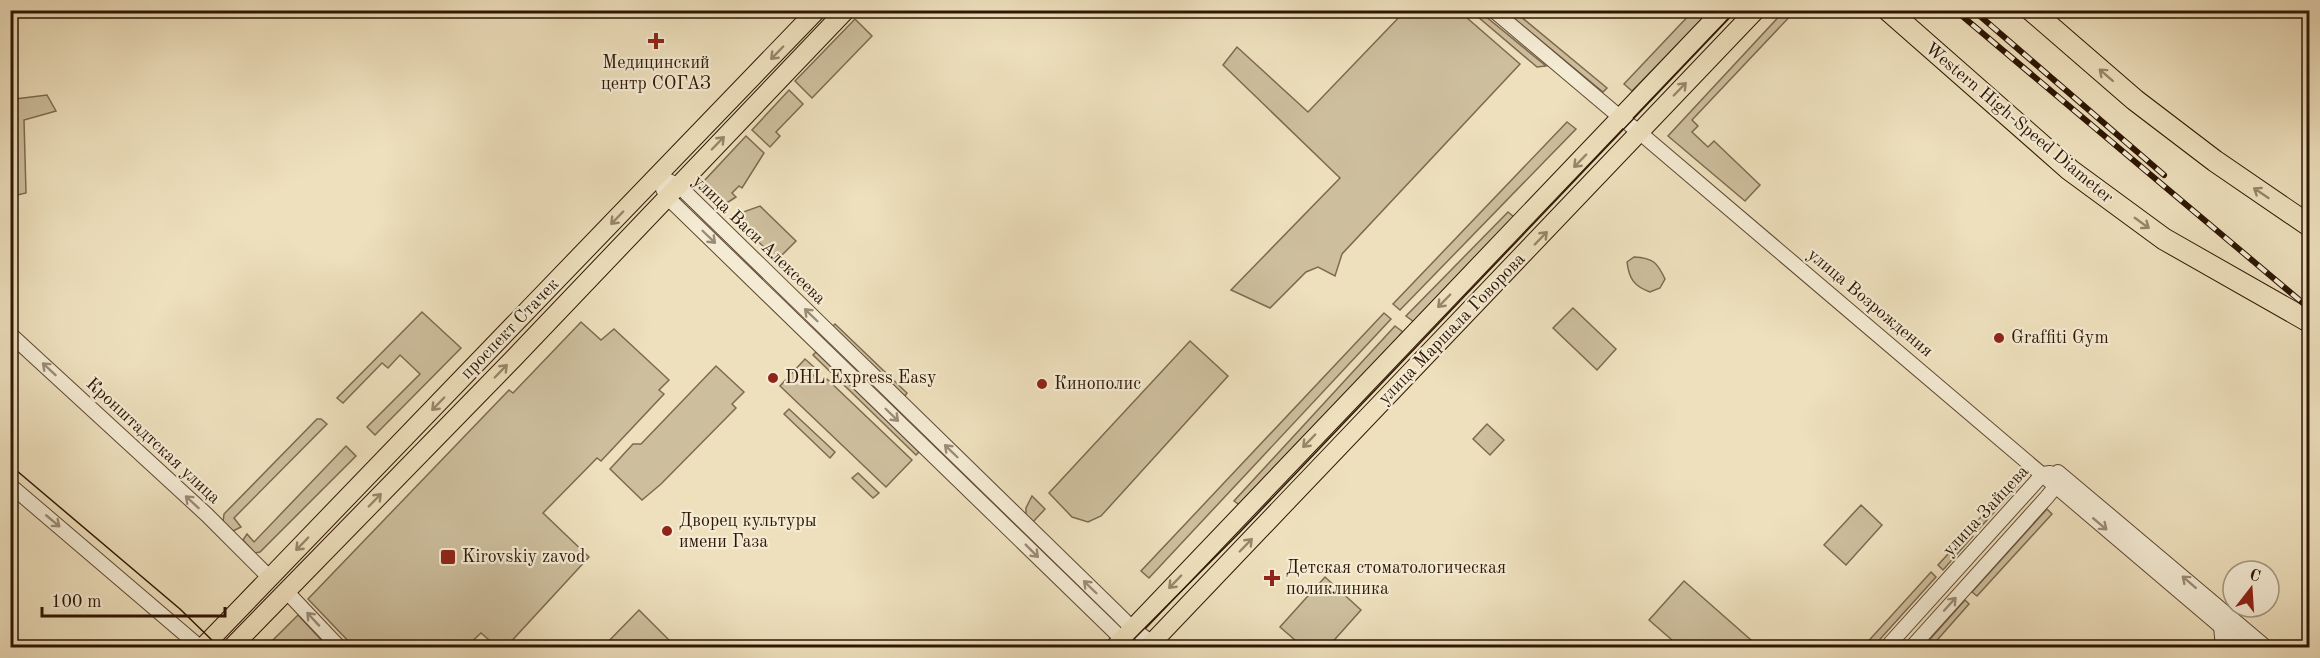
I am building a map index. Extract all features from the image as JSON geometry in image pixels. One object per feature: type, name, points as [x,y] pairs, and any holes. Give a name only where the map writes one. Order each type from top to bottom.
[{"type":"highway","name":"Western High-Speed Diameter","points":[[1888,10],[2070,170],[2164,239],[2310,322]]},
{"type":"highway","points":[[2031,10],[2135,100],[2215,161],[2310,226]]},
{"type":"main road","name":"проспект Стачек","points":[[201,648],[817,10]]},
{"type":"main road","name":"проспект Стачек","points":[[231,648],[514,358],[846,10]]},
{"type":"main road","name":"улица Маршала Говорова","points":[[1124,641],[1722,10]]},
{"type":"main road","name":"улица Маршала Говорова","points":[[1153,646],[1434,347],[1756,10]]},
{"type":"street","name":"улица Возрождения","points":[[1492,10],[1640,132],[2056,486],[2227,623],[2267,648]]},
{"type":"street","name":"улица Васи Алексеева","points":[[657,176],[1124,641],[1153,646]]},
{"type":"street","name":"Кронштадтская улица","points":[[10,334],[199,508],[269,577]]},
{"type":"street","name":"улица Возрождения","points":[[2058,472],[2227,623]]},
{"type":"street","name":"улица Зайцева","points":[[1886,648],[2043,474],[2058,472],[2056,486],[1911,648]]},
{"type":"street","points":[[10,485],[201,648]]},
{"type":"street","points":[[286,591],[340,648]]},
{"type":"street","points":[[2227,623],[2239,644]]},
{"type":"street","points":[[2223,648],[2227,623]]},
{"type":"shaded area","points":[[1405,11],[1459,11],[1520,64],[1342,254],[1335,276],[1318,267],[1306,272],[1270,308],[1231,290],[1340,178],[1223,65],[1237,47],[1308,112]]},
{"type":"shaded area","points":[[1471,11],[1479,11],[1546,66],[1537,67]]},
{"type":"shaded area","points":[[1505,11],[1514,11],[1607,88],[1603,92]]},
{"type":"shaded area","points":[[1693,11],[1710,11],[1632,91],[1624,84]]},
{"type":"shaded area","points":[[1784,11],[1795,11],[1692,120],[1698,126],[1692,132],[1708,147],[1714,141],[1760,185],[1745,201],[1668,136]]},
{"type":"shaded area","points":[[855,19],[872,36],[812,98],[795,81]]},
{"type":"shaded area","points":[[789,90],[803,104],[776,132],[780,136],[770,147],[752,130]]},
{"type":"shaded area","points":[[47,95],[56,111],[24,120],[26,193],[13,196],[11,108],[15,99]]},
{"type":"shaded area","points":[[1567,122],[1576,129],[1400,310],[1393,304]]},
{"type":"shaded area","points":[[746,136],[764,153],[742,188],[739,186],[732,193],[736,197],[722,206],[702,187],[704,181]]},
{"type":"shaded area","points":[[760,206],[796,241],[777,260],[732,216]]},
{"type":"shaded area","points":[[1508,212],[1514,217],[1414,322],[1406,316]]},
{"type":"shaded area","points":[[1634,257],[1646,258],[1657,265],[1665,279],[1660,288],[1650,292],[1633,281],[1627,262]]},
{"type":"shaded area","points":[[1573,308],[1616,349],[1597,370],[1553,328]]},
{"type":"shaded area","points":[[422,312],[461,348],[375,435],[367,427],[420,374],[400,355],[388,368],[382,363],[343,403],[337,398]]},
{"type":"shaded area","points":[[1384,313],[1391,319],[1149,578],[1141,571]]},
{"type":"shaded area","points":[[581,322],[601,340],[614,329],[669,380],[659,390],[664,394],[601,461],[597,458],[543,513],[589,557],[506,647],[497,647],[481,633],[466,647],[354,647],[308,599],[509,390],[513,393]]},
{"type":"shaded area","points":[[835,324],[907,393],[904,397],[832,327]]},
{"type":"shaded area","points":[[1395,326],[1403,332],[1241,506],[1234,501]]},
{"type":"shaded area","points":[[1190,341],[1228,376],[1101,516],[1088,522],[1072,517],[1049,493]]},
{"type":"shaded area","points":[[816,352],[919,452],[916,455],[813,355]]},
{"type":"shaded area","points":[[805,359],[815,368],[811,373],[822,384],[827,379],[912,460],[886,487],[780,386]]},
{"type":"shaded area","points":[[716,366],[744,392],[732,404],[736,408],[661,484],[642,500],[610,469],[633,444],[641,444]]},
{"type":"shaded area","points":[[789,409],[835,452],[830,458],[784,414]]},
{"type":"shaded area","points":[[317,419],[327,424],[234,518],[241,527],[233,531],[223,522],[224,514]]},
{"type":"shaded area","points":[[1487,424],[1504,440],[1490,455],[1473,439]]},
{"type":"shaded area","points":[[346,446],[356,456],[260,552],[255,553],[243,540],[247,534],[254,542]]},
{"type":"shaded area","points":[[858,473],[879,493],[873,498],[852,478]]},
{"type":"shaded area","points":[[2015,479],[2020,484],[1977,531],[1972,527]]},
{"type":"shaded area","points":[[1032,496],[1045,509],[1032,523],[1026,518],[1026,508]]},
{"type":"shaded area","points":[[1861,505],[1882,525],[1846,565],[1824,545]]},
{"type":"shaded area","points":[[2047,509],[2052,514],[1977,596],[1972,592]]},
{"type":"shaded area","points":[[1968,532],[1973,536],[1943,570],[1938,565]]},
{"type":"shaded area","points":[[1931,572],[1936,577],[1873,647],[1863,647]]},
{"type":"shaded area","points":[[1325,577],[1361,610],[1328,647],[1303,647],[1280,627]]},
{"type":"shaded area","points":[[1684,581],[1751,640],[1744,647],[1680,647],[1649,620]]},
{"type":"shaded area","points":[[1965,600],[1969,604],[1931,647],[1923,647]]},
{"type":"shaded area","points":[[639,610],[674,645],[677,647],[603,647]]},
{"type":"shaded area","points":[[298,615],[328,647],[266,647]]},
{"type":"tram line","points":[[1125,648],[1240,532],[1737,10]]},
{"type":"tram line","points":[[10,465],[180,609],[220,648]]},
{"type":"railway","points":[[1955,10],[2310,309]]},
{"type":"railway","points":[[1973,10],[2164,175]]},
{"type":"place","name":"Медицинский центр СОГАЗ","points":[[656,41]]},
{"type":"place","name":"Graffiti Gym","points":[[1999,338]]},
{"type":"place","name":"DHL Express Easy","points":[[773,378]]},
{"type":"place","name":"Кинополис","points":[[1042,384]]},
{"type":"place","name":"Дворец культуры имени Газа","points":[[667,531]]},
{"type":"place","name":"Kirovskiy zavod","points":[[448,557]]},
{"type":"place","name":"Детская стоматологическая поликлиника","points":[[1272,578]]}]
